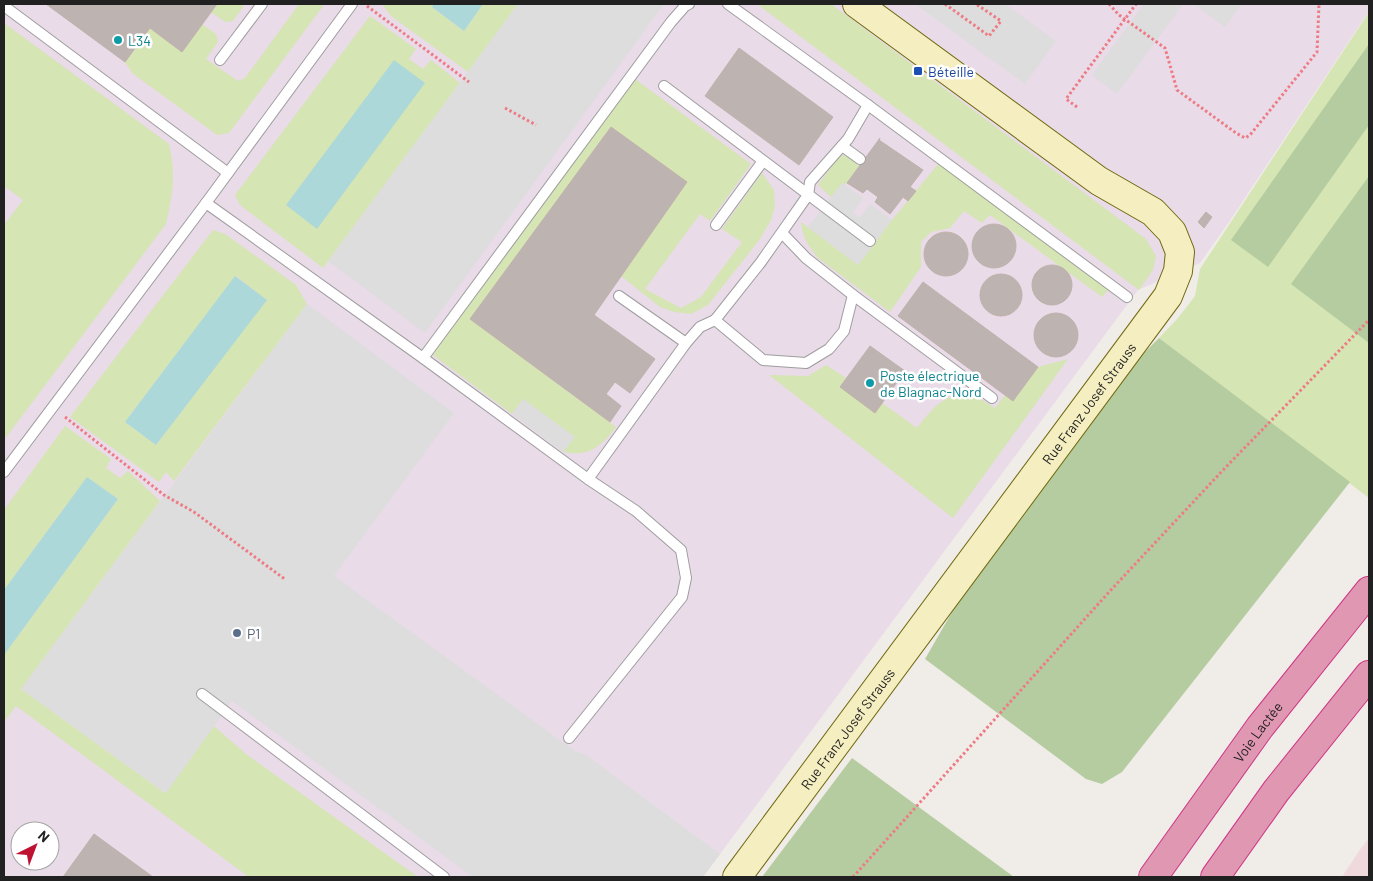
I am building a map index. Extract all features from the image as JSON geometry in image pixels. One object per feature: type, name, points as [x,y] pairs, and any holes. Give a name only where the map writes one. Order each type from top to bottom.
[{"type":"highway","name":"Voie Lactée","points":[[1153,877],[1260,727],[1369,591]]},
{"type":"highway","points":[[1215,877],[1276,791],[1369,675]]},
{"type":"street","name":"Rue Franz Josef Strauss","points":[[737,877],[1168,296],[1178,271],[1180,252],[1172,232],[1153,212],[1098,182],[857,4]]},
{"type":"lane","points":[[220,60],[262,4]]},
{"type":"lane","points":[[4,472],[228,174],[352,4]]},
{"type":"lane","points":[[423,358],[671,22],[685,6],[690,4]]},
{"type":"lane","points":[[728,4],[1127,297]]},
{"type":"lane","points":[[4,6],[228,174]]},
{"type":"lane","points":[[664,86],[870,241]]},
{"type":"lane","points":[[588,479],[686,343],[700,327],[715,320],[782,234],[808,195],[810,182],[848,140],[868,105]]},
{"type":"lane","points":[[842,146],[860,159]]},
{"type":"lane","points":[[716,224],[763,161]]},
{"type":"lane","points":[[206,203],[588,479],[636,511],[682,550],[686,578],[682,597],[569,738]]},
{"type":"lane","points":[[782,234],[806,258],[853,296],[992,398]]},
{"type":"lane","points":[[619,296],[686,343]]},
{"type":"lane","points":[[715,320],[763,360],[806,363],[829,349],[844,330],[853,296]]},
{"type":"lane","points":[[202,694],[444,877]]},
{"type":"path","points":[[364,4],[469,82]]},
{"type":"path","points":[[945,4],[989,36],[1001,22],[976,4]]},
{"type":"path","points":[[1109,4],[1124,19],[1165,48],[1177,90],[1245,138],[1250,135],[1317,52],[1319,4]]},
{"type":"path","points":[[1077,106],[1066,99],[1136,4]]},
{"type":"path","points":[[505,108],[536,125]]},
{"type":"path","points":[[853,877],[1109,592],[1225,468],[1369,320]]},
{"type":"path","points":[[52,407],[164,495],[194,512],[286,580]]},
{"type":"shaded area","points":[[4,4],[1369,4],[1369,11],[1200,263],[1138,290],[703,877],[4,877]]},
{"type":"shaded area","points":[[518,4],[664,4],[425,333],[328,261]]},
{"type":"shaded area","points":[[915,4],[1005,4],[1056,41],[1025,84]]},
{"type":"shaded area","points":[[1144,4],[1183,4],[1117,94],[1092,75]]},
{"type":"shaded area","points":[[1194,4],[1242,4],[1225,27]]},
{"type":"shaded area","points":[[842,183],[863,198],[853,213],[860,218],[870,204],[892,220],[858,265],[808,227]]},
{"type":"shaded area","name":"P1","points":[[307,304],[454,413],[334,576],[575,751],[586,755],[720,854],[703,877],[473,877],[232,701],[166,793],[21,689]]},
{"type":"shaded area","points":[[523,399],[575,437],[563,452],[512,414]]},
{"type":"shaded area","points":[[1369,838],[1369,877],[1342,877],[1359,851]]},
{"type":"green space","points":[[217,4],[245,4],[233,21],[225,22],[211,12]]},
{"type":"green space","points":[[299,4],[323,4],[323,6],[229,133],[217,135],[132,73],[125,62],[150,28],[182,51],[202,24],[216,34],[218,42],[206,59],[238,81],[245,78]]},
{"type":"green space","points":[[382,4],[434,4],[432,7],[464,31],[483,4],[518,4],[468,72],[391,16]]},
{"type":"green space","points":[[757,4],[831,4],[1146,239],[1156,256],[1153,270],[1139,290]]},
{"type":"green space","points":[[1369,12],[1369,498],[1159,338],[1195,296],[1200,269]]},
{"type":"green space","points":[[370,16],[416,49],[409,59],[423,69],[431,60],[460,83],[323,268],[240,205],[235,195]]},
{"type":"green space","points":[[4,23],[169,144],[173,175],[172,193],[166,224],[4,440],[4,225],[23,200],[4,186]]},
{"type":"green space","points":[[1369,44],[1369,125],[1268,267],[1231,240]]},
{"type":"green space","points":[[635,79],[751,164],[710,221],[700,214],[645,289],[681,308],[701,297],[742,242],[722,229],[762,173],[774,190],[775,206],[771,220],[760,239],[708,305],[691,314],[674,312],[660,307],[621,276],[687,182],[611,127],[470,319],[616,427],[594,449],[580,453],[563,452],[574,437],[523,399],[512,414],[433,355],[462,312]]},
{"type":"green space","points":[[840,155],[846,156],[859,166],[845,185],[842,183],[831,197],[818,185]]},
{"type":"green space","points":[[939,163],[1109,289],[1102,297],[990,215],[982,223],[964,211],[950,228],[931,232],[921,242],[921,267],[890,312],[818,258],[809,246],[804,237],[801,222],[858,265]]},
{"type":"green space","points":[[1369,176],[1369,343],[1291,284]]},
{"type":"green space","points":[[213,230],[225,234],[296,285],[307,304],[174,481],[166,472],[159,482],[70,417]],"holes":[[[236,276],[266,300],[156,445],[125,422]]]},
{"type":"green space","points":[[1159,338],[1350,482],[1122,772],[1102,784],[1086,779],[925,659],[959,600],[1142,355]]},
{"type":"green space","points":[[1068,359],[953,518],[769,375],[808,376],[826,365],[846,378],[840,387],[875,412],[882,403],[917,428],[941,402],[955,396],[974,397],[995,408],[1005,395],[1013,401],[1038,367]]},
{"type":"green space","points":[[65,426],[111,459],[106,468],[120,478],[128,471],[160,501],[21,689],[165,793],[214,726],[246,754],[418,877],[249,877],[16,706],[4,722],[4,655],[118,499],[87,477],[4,590],[4,510]]},
{"type":"green space","points":[[852,758],[1014,877],[762,877]]},
{"type":"water","points":[[434,4],[483,4],[464,31],[432,7]]},
{"type":"water","points":[[394,60],[425,83],[317,229],[286,205]]},
{"type":"water","points":[[235,276],[267,300],[156,445],[125,422]]},
{"type":"water","points":[[87,477],[118,499],[4,655],[4,590]]},
{"type":"building","name":"L34","points":[[46,4],[217,4],[182,52],[150,28],[125,62]]},
{"type":"building","points":[[739,48],[833,117],[799,165],[705,96]]},
{"type":"building","points":[[611,127],[687,182],[594,315],[655,359],[630,393],[615,382],[606,394],[621,406],[610,422],[470,319]]},
{"type":"building","points":[[880,138],[879,140],[923,170],[910,187],[916,191],[908,201],[903,197],[890,214],[875,202],[878,197],[867,189],[863,193],[847,183]]},
{"type":"building","points":[[1206,212],[1212,217],[1204,228],[1198,222]]},
{"type":"building","points":[[990,224],[998,224],[1010,230],[1016,246],[1010,262],[998,268],[990,268],[978,262],[972,250],[972,242],[978,230]]},
{"type":"building","points":[[950,232],[962,238],[967,245],[967,263],[962,270],[955,275],[942,276],[934,273],[927,266],[924,250],[927,242],[934,235]]},
{"type":"building","points":[[1048,265],[1056,265],[1063,268],[1069,274],[1072,285],[1069,296],[1063,302],[1056,305],[1048,305],[1041,302],[1035,296],[1032,289],[1032,281],[1035,274],[1041,268]]},
{"type":"building","points":[[1005,274],[1013,277],[1019,283],[1022,295],[1019,307],[1013,313],[997,316],[989,313],[983,307],[980,291],[983,283],[989,277]]},
{"type":"building","points":[[923,282],[1038,367],[1013,401],[898,316]]},
{"type":"building","points":[[1060,313],[1072,319],[1077,326],[1077,344],[1072,351],[1065,356],[1052,357],[1044,354],[1037,347],[1034,331],[1037,323],[1044,316]]},
{"type":"building","name":"Poste électrique de Blagnac-Nord","points":[[870,346],[905,371],[875,413],[840,387]]},
{"type":"building","points":[[94,834],[153,877],[63,877]]},
{"type":"place","name":"L34","points":[[118,40]]},
{"type":"place","name":"Béteille","points":[[918,71]]},
{"type":"place","name":"Poste électrique de Blagnac-Nord","points":[[870,383]]},
{"type":"place","name":"P1","points":[[237,633]]}]
